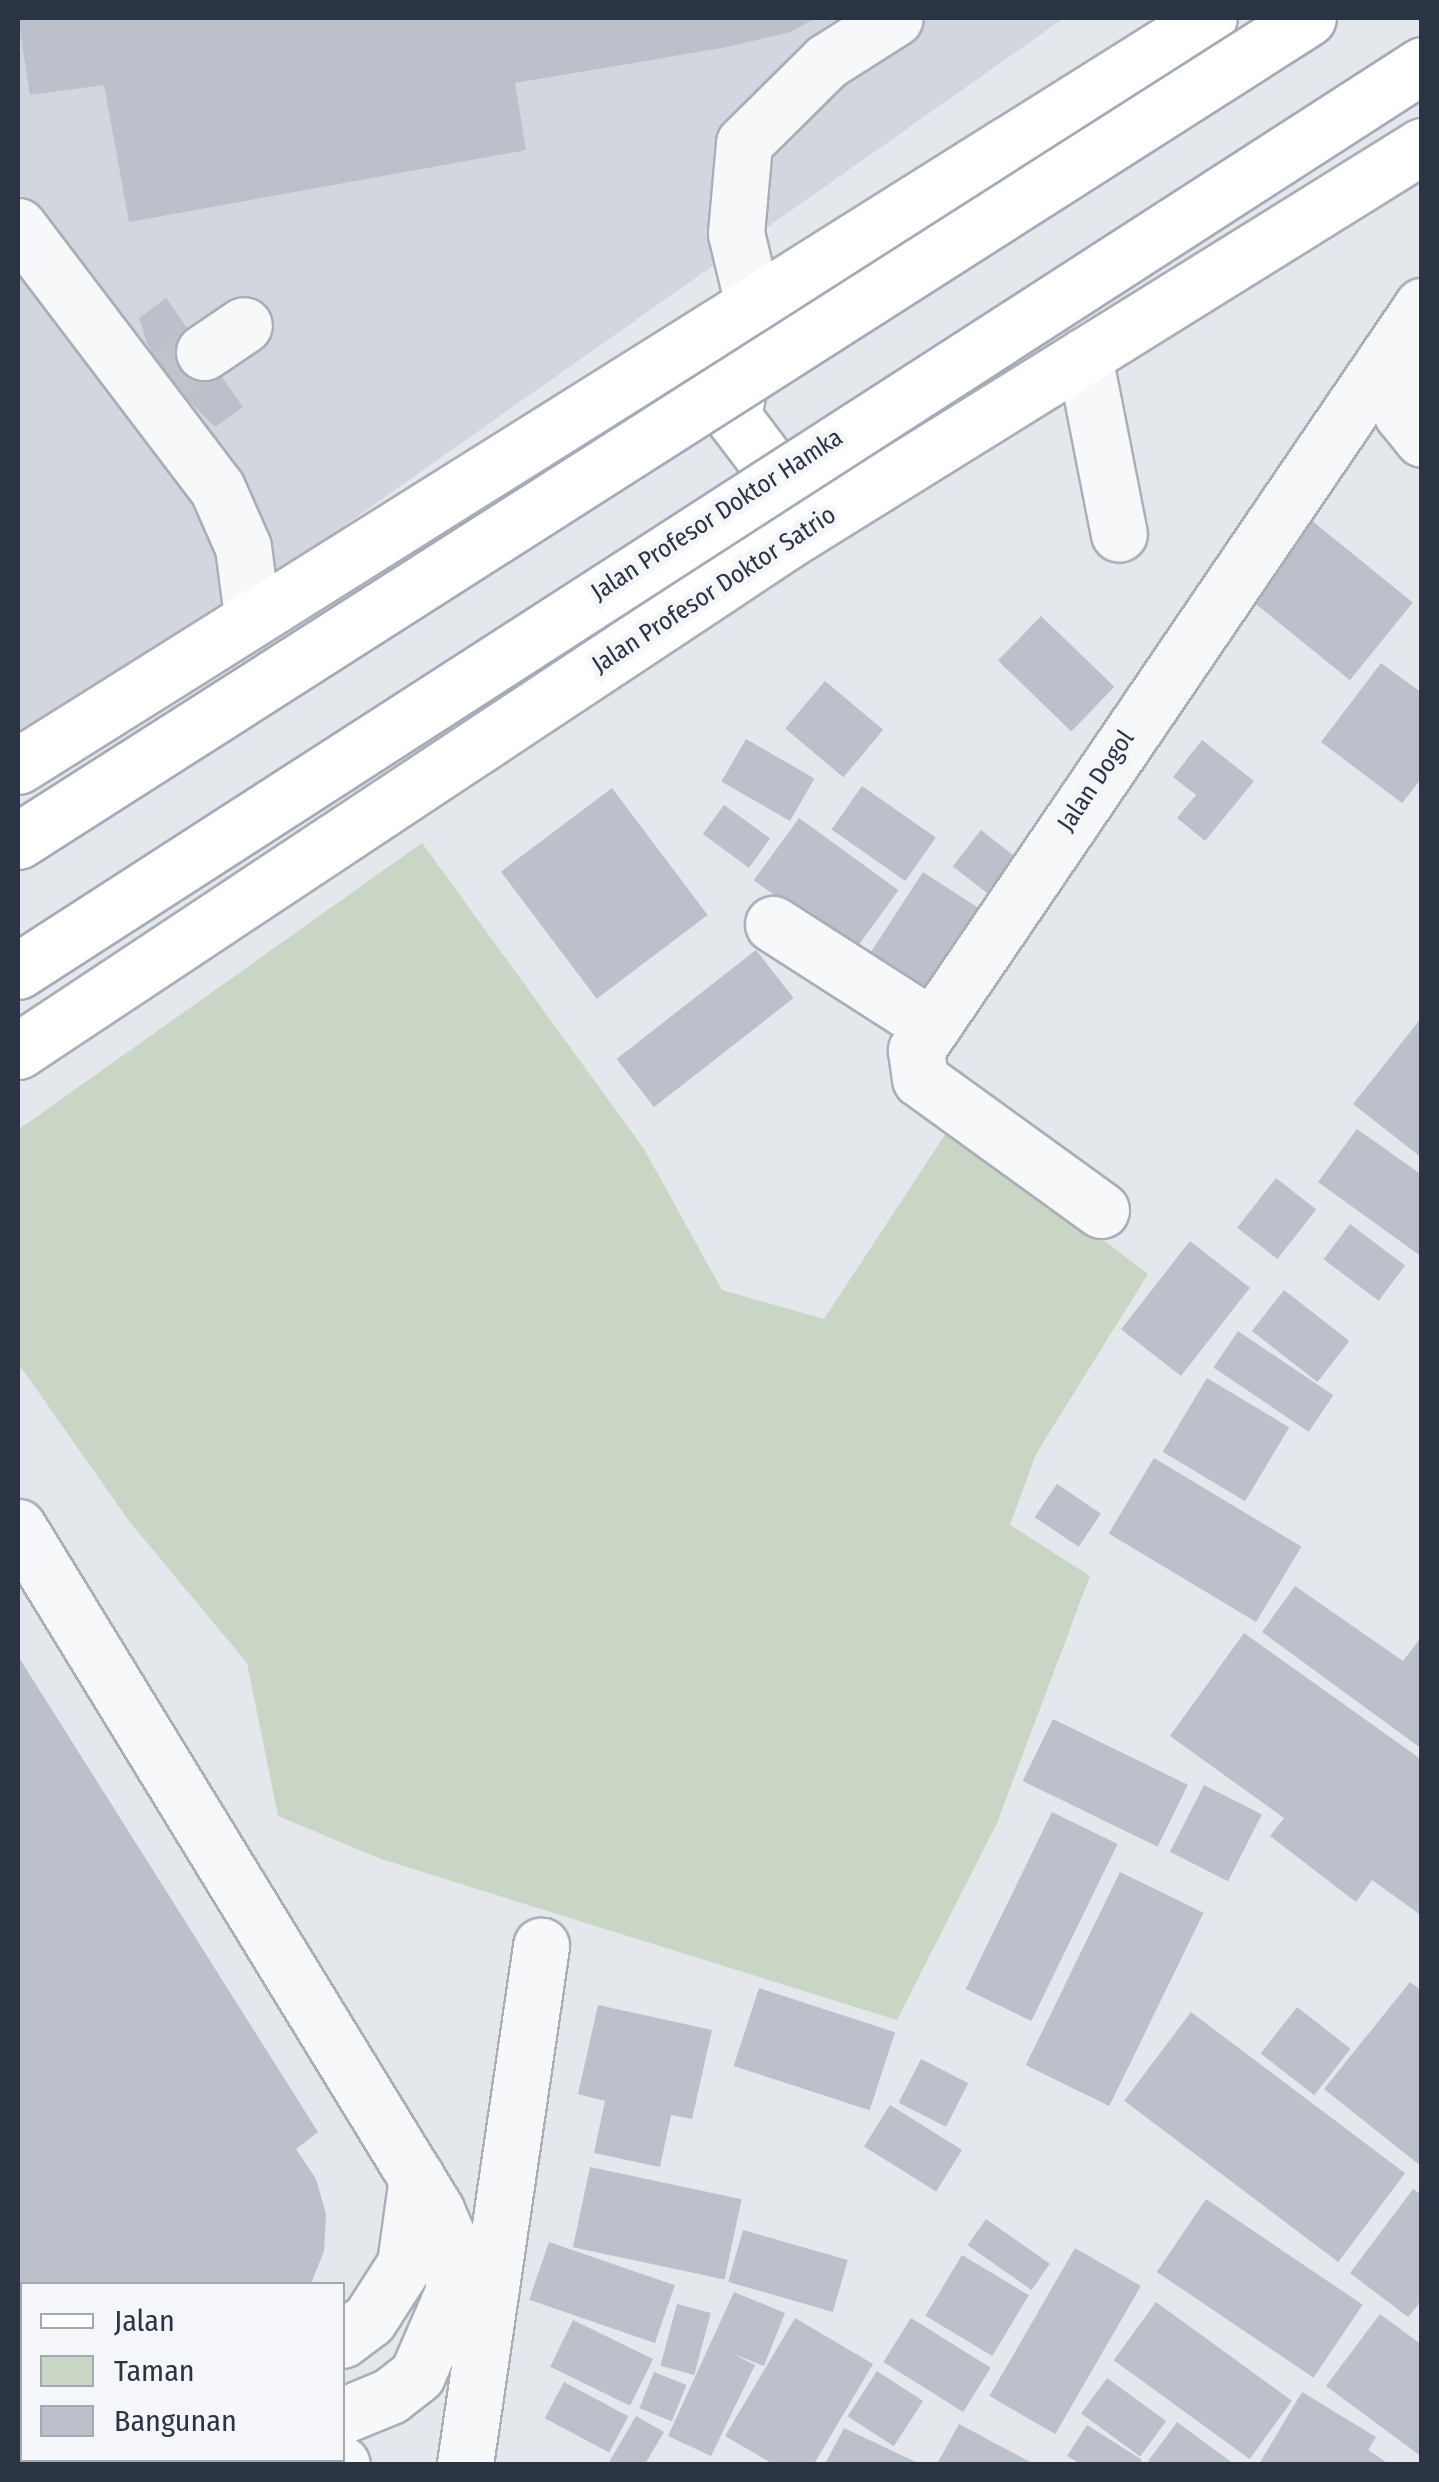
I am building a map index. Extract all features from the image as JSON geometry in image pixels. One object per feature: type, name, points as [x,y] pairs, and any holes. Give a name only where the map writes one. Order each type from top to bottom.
[{"type":"main road","points":[[18,766],[246,593],[763,297],[1210,18]]},
{"type":"main road","points":[[18,841],[1308,18]]},
{"type":"main road","name":"Jalan Profesor Doktor Hamka","points":[[18,971],[1422,65]]},
{"type":"main road","name":"Jalan Profesor Doktor Satrio","points":[[18,1050],[869,489],[1422,146]]},
{"type":"main road","points":[[763,297],[746,345],[733,417],[774,471],[803,484],[869,489]]},
{"type":"street","points":[[763,297],[736,233],[744,143],[828,61],[894,18]]},
{"type":"street","points":[[18,226],[188,362],[202,476],[216,488],[243,547],[246,593]]},
{"type":"street","name":"Jalan Dogol","points":[[1101,1210],[920,1079],[916,1050],[1422,306]]},
{"type":"street","points":[[1084,356],[1119,534]]},
{"type":"street","points":[[1422,384],[1402,414],[1422,439]]},
{"type":"street","points":[[773,924],[932,1026]]},
{"type":"street","points":[[18,1528],[414,2194],[405,2264],[369,2320],[345,2338]]},
{"type":"street","points":[[18,1583],[452,2249],[453,2292],[417,2376],[390,2396],[345,2415]]},
{"type":"street","points":[[465,2464],[540,1946]]},
{"type":"shaded area","points":[[18,18],[1064,18],[266,581],[18,745]]},
{"type":"green space","points":[[422,843],[644,1149],[722,1290],[824,1319],[952,1124],[1148,1274],[1036,1454],[1010,1525],[1090,1576],[997,1823],[897,2020],[381,1859],[278,1816],[247,1663],[129,1521],[18,1363],[18,1130]]},
{"type":"building","points":[[18,18],[816,18],[790,32],[727,47],[515,83],[526,150],[129,222],[104,85],[30,95]]},
{"type":"building","points":[[166,298],[243,407],[215,427],[165,377],[147,343],[139,318]]},
{"type":"building","points":[[1311,520],[1413,602],[1350,680],[1248,598]]},
{"type":"building","points":[[1041,616],[1114,687],[1071,731],[998,661]]},
{"type":"building","points":[[1381,663],[1422,693],[1422,778],[1402,803],[1321,742]]},
{"type":"building","points":[[825,681],[883,730],[843,777],[785,728]]},
{"type":"building","points":[[746,739],[814,778],[790,821],[722,781]]},
{"type":"building","points":[[1202,740],[1254,781],[1205,841],[1177,818],[1196,795],[1173,777]]},
{"type":"building","points":[[862,786],[936,838],[905,881],[832,829]]},
{"type":"building","points":[[612,788],[708,915],[597,999],[501,872]]},
{"type":"building","points":[[724,805],[770,839],[749,868],[703,834]]},
{"type":"building","points":[[799,818],[899,890],[853,953],[754,880]]},
{"type":"building","points":[[981,830],[1029,868],[1001,904],[953,866]]},
{"type":"building","points":[[923,872],[988,914],[934,998],[869,956]]},
{"type":"building","points":[[756,950],[794,998],[654,1107],[617,1059]]},
{"type":"building","points":[[1422,1017],[1422,1158],[1353,1104]]},
{"type":"building","points":[[1357,1129],[1422,1175],[1422,1257],[1318,1182]]},
{"type":"building","points":[[1276,1178],[1316,1209],[1277,1259],[1237,1228]]},
{"type":"building","points":[[1350,1224],[1405,1266],[1379,1301],[1324,1259]]},
{"type":"building","points":[[1190,1241],[1250,1288],[1181,1376],[1121,1329]]},
{"type":"building","points":[[1284,1290],[1349,1341],[1317,1382],[1252,1331]]},
{"type":"building","points":[[1238,1331],[1333,1395],[1309,1432],[1213,1367]]},
{"type":"building","points":[[1207,1378],[1289,1427],[1245,1501],[1163,1452]]},
{"type":"building","points":[[1154,1458],[1301,1547],[1256,1622],[1109,1533]]},
{"type":"building","points":[[1057,1484],[1101,1514],[1079,1547],[1035,1517]]},
{"type":"building","points":[[1295,1586],[1403,1661],[1422,1636],[1422,1749],[1262,1632]]},
{"type":"building","points":[[1244,1633],[1422,1760],[1422,1916],[1372,1880],[1356,1902],[1270,1836],[1284,1818],[1170,1736]]},
{"type":"building","points":[[18,1656],[318,2132],[296,2149],[316,2179],[326,2214],[324,2251],[312,2282],[20,2282],[18,2334]]},
{"type":"building","points":[[1053,1719],[1188,1785],[1158,1847],[1023,1781]]},
{"type":"building","points":[[1204,1785],[1262,1815],[1228,1881],[1170,1852]]},
{"type":"building","points":[[1052,1812],[1118,1844],[1031,2021],[966,1989]]},
{"type":"building","points":[[1120,1872],[1204,1913],[1109,2106],[1026,2065]]},
{"type":"building","points":[[1410,1982],[1422,1991],[1422,2167],[1324,2089]]},
{"type":"building","points":[[759,1988],[895,2032],[870,2110],[734,2066]]},
{"type":"building","points":[[598,2005],[712,2030],[692,2119],[671,2115],[660,2167],[594,2153],[605,2101],[578,2094]]},
{"type":"building","points":[[1297,2007],[1351,2049],[1314,2095],[1261,2053]]},
{"type":"building","points":[[1191,2012],[1405,2173],[1338,2262],[1124,2101]]},
{"type":"building","points":[[921,2059],[968,2083],[946,2127],[899,2103]]},
{"type":"building","points":[[890,2105],[962,2150],[936,2192],[864,2147]]},
{"type":"building","points":[[590,2167],[742,2199],[725,2279],[573,2247]]},
{"type":"building","points":[[1413,2189],[1422,2195],[1422,2300],[1408,2317],[1350,2273]]},
{"type":"building","points":[[1206,2199],[1363,2305],[1313,2378],[1157,2272]]},
{"type":"building","points":[[986,2219],[1050,2264],[1032,2290],[968,2245]]},
{"type":"building","points":[[743,2230],[848,2260],[833,2312],[728,2282]]},
{"type":"building","points":[[549,2242],[675,2285],[655,2343],[529,2300]]},
{"type":"building","points":[[1075,2248],[1141,2286],[1055,2434],[989,2396]]},
{"type":"building","points":[[962,2255],[1029,2295],[992,2356],[925,2316]]},
{"type":"building","points":[[734,2292],[785,2313],[764,2366],[731,2353],[755,2365],[711,2456],[668,2436]]},
{"type":"building","points":[[1156,2302],[1292,2401],[1250,2459],[1114,2360]]},
{"type":"building","points":[[677,2304],[711,2313],[694,2375],[660,2366]]},
{"type":"building","points":[[1380,2314],[1422,2345],[1422,2457],[1326,2386]]},
{"type":"building","points":[[795,2318],[873,2364],[814,2464],[773,2464],[725,2436]]},
{"type":"building","points":[[911,2318],[991,2368],[963,2412],[883,2362]]},
{"type":"building","points":[[573,2320],[653,2359],[630,2406],[550,2367]]},
{"type":"building","points":[[877,2371],[923,2401],[894,2446],[848,2416]]},
{"type":"building","points":[[654,2372],[686,2385],[672,2421],[639,2408]]},
{"type":"building","points":[[1107,2378],[1166,2421],[1140,2457],[1081,2414]]},
{"type":"building","points":[[564,2382],[628,2416],[609,2452],[545,2418]]},
{"type":"building","points":[[1302,2392],[1376,2437],[1368,2450],[1389,2464],[1259,2464]]},
{"type":"building","points":[[636,2416],[664,2432],[645,2464],[608,2464]]},
{"type":"building","points":[[1177,2422],[1234,2464],[1146,2464]]},
{"type":"building","points":[[959,2424],[1034,2464],[937,2464]]},
{"type":"building","points":[[1087,2425],[1142,2460],[1139,2464],[1081,2464],[1067,2456]]},
{"type":"building","points":[[844,2428],[920,2464],[825,2464]]},
{"type":"tunnel","points":[[165,377],[204,352]]}]
